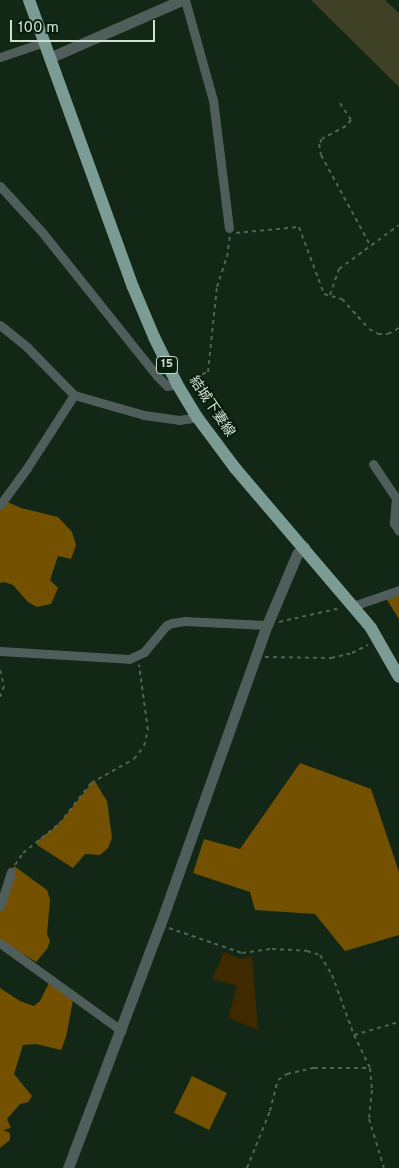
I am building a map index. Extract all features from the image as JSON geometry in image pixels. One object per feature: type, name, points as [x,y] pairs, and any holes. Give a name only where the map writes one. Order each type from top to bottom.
[{"type":"main road","name":"結城下妻線","points":[[29,0],[133,287],[154,337],[178,384],[197,417],[235,468],[353,606],[378,640],[399,677]]},
{"type":"street","points":[[49,58],[182,0],[213,100],[229,228]]},
{"type":"street","points":[[0,57],[44,42]]},
{"type":"street","points":[[0,186],[42,232],[157,376],[167,386],[178,384]]},
{"type":"street","points":[[0,325],[27,347],[74,395],[144,415],[179,420],[197,417]]},
{"type":"street","points":[[0,505],[28,468],[74,395]]},
{"type":"street","points":[[373,464],[396,498],[394,523],[399,531]]},
{"type":"street","points":[[68,1168],[122,1031],[267,625],[297,554],[304,547]]},
{"type":"street","points":[[353,606],[399,590]]},
{"type":"street","points":[[0,651],[111,659],[138,656],[172,623],[184,621],[267,625]]},
{"type":"street","points":[[0,906],[11,872]]},
{"type":"street","points":[[0,943],[122,1031]]},
{"type":"path","points":[[340,103],[351,120],[346,126],[322,139],[319,144],[321,155],[370,245]]},
{"type":"path","points":[[330,296],[339,269],[399,225]]},
{"type":"path","points":[[178,384],[208,372],[217,287],[227,257],[230,234],[299,226],[324,294],[342,299],[369,329],[378,334],[388,334],[399,328]]},
{"type":"path","points":[[267,625],[353,606]]},
{"type":"path","points":[[256,657],[331,658],[352,653],[378,640]]},
{"type":"path","points":[[11,872],[23,853],[59,824],[91,783],[134,759],[144,746],[148,730],[138,656]]},
{"type":"path","points":[[0,670],[4,686],[0,698]]},
{"type":"path","points":[[160,925],[242,953],[272,949],[307,951],[320,955],[332,975],[354,1035],[370,1068],[372,1090],[369,1119],[384,1168]]},
{"type":"path","points":[[354,1035],[399,1022]]},
{"type":"path","points":[[246,1168],[270,1111],[278,1080],[287,1074],[314,1068],[370,1068]]},
{"type":"shaded area","points":[[3,500],[21,508],[58,517],[72,532],[76,545],[71,559],[58,556],[50,580],[58,588],[51,604],[37,607],[28,602],[13,585],[4,582],[0,583],[0,505]]},
{"type":"shaded area","points":[[399,588],[399,619],[387,600],[388,596]]},
{"type":"shaded area","points":[[300,763],[371,789],[399,872],[399,935],[345,951],[315,914],[255,910],[250,892],[193,873],[204,839],[240,849]]},
{"type":"shaded area","points":[[94,780],[107,801],[112,838],[108,848],[100,855],[85,854],[73,868],[37,845],[37,841],[59,824]]},
{"type":"shaded area","points":[[14,866],[47,890],[50,900],[47,934],[50,941],[47,949],[36,962],[0,940],[0,906]]},
{"type":"shaded area","points":[[224,952],[242,959],[252,956],[258,1030],[228,1018],[237,986],[212,979]]},
{"type":"shaded area","points":[[50,981],[73,1000],[66,1037],[61,1050],[36,1044],[23,1045],[14,1074],[32,1096],[28,1102],[20,1104],[7,1119],[11,1128],[3,1130],[10,1133],[10,1140],[0,1148],[0,988],[20,1001],[34,1006],[40,1001]]},
{"type":"shaded area","points":[[192,1076],[227,1093],[209,1130],[174,1113]]},
{"type":"building","points":[[311,0],[385,0],[399,13],[399,87]]}]
